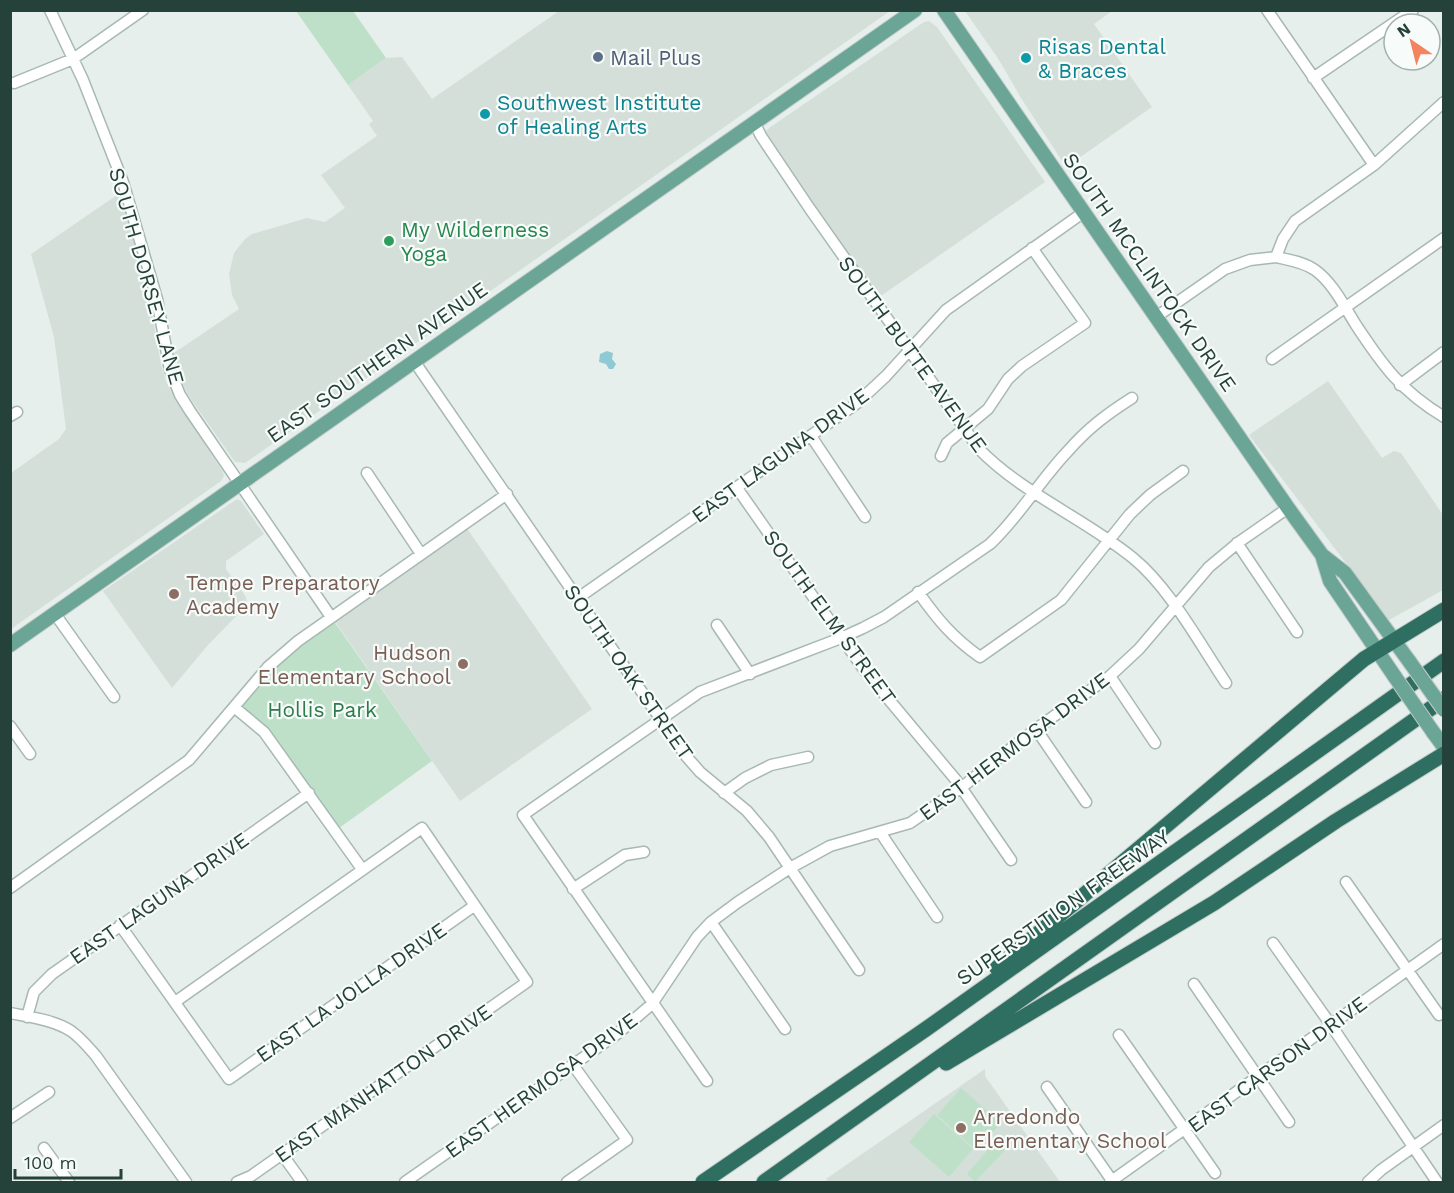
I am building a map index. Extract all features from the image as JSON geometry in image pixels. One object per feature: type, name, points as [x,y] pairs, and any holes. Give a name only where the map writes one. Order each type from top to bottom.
[{"type":"highway","points":[[926,1029],[1364,659],[1443,610]]},
{"type":"highway","name":"SUPERSTITION FREEWAY","points":[[703,1182],[926,1029],[1443,661]]},
{"type":"highway","points":[[764,1182],[1443,699]]},
{"type":"highway","points":[[1324,782],[1443,708]]},
{"type":"highway","points":[[850,1120],[1214,903],[1336,821],[1443,754]]},
{"type":"main road","name":"EAST SOUTHERN AVENUE","points":[[10,645],[915,10]]},
{"type":"main road","name":"SOUTH MCCLINTOCK DRIVE","points":[[944,10],[1288,508],[1322,555],[1345,573],[1443,708]]},
{"type":"main road","name":"SOUTH MCCLINTOCK DRIVE","points":[[1322,555],[1330,581],[1443,747]]},
{"type":"street","name":"SOUTH DORSEY LANE","points":[[50,10],[73,59],[123,182],[158,299],[168,362],[175,382],[190,411],[331,617]]},
{"type":"street","points":[[14,83],[73,59],[143,10]]},
{"type":"street","points":[[1267,10],[1374,165]]},
{"type":"street","points":[[1313,78],[1413,10]]},
{"type":"street","points":[[1276,257],[1283,239],[1295,221],[1374,165],[1443,102]]},
{"type":"street","name":"SOUTH BUTTE AVENUE","points":[[754,122],[810,209],[964,431],[995,465],[1133,558],[1153,578],[1175,607],[1226,683]]},
{"type":"street","name":"EAST LAGUNA DRIVE","points":[[578,598],[856,404],[886,376],[946,309],[1084,212]]},
{"type":"street","points":[[1272,359],[1443,238]]},
{"type":"street","points":[[941,456],[947,442],[964,431],[988,409],[1008,379],[1022,366],[1085,323],[1032,248]]},
{"type":"street","points":[[1156,317],[1225,269],[1250,260],[1276,257],[1307,265],[1328,282],[1369,344],[1400,385],[1420,403],[1443,417]]},
{"type":"street","points":[[1400,385],[1443,352]]},
{"type":"street","name":"SOUTH OAK STREET","points":[[414,361],[700,772],[747,812],[760,827],[859,970]]},
{"type":"street","points":[[706,1081],[523,815],[700,692],[842,638],[884,617],[990,544],[1066,452],[1096,422],[1132,398]]},
{"type":"street","points":[[811,436],[865,517]]},
{"type":"street","points":[[918,592],[940,623],[980,657],[1061,600],[1130,514],[1149,495],[1184,471]]},
{"type":"street","points":[[367,473],[421,554]]},
{"type":"street","name":"SOUTH ELM STREET","points":[[737,488],[865,671],[962,787],[1011,860]]},
{"type":"street","points":[[10,888],[189,760],[268,667],[298,641],[507,494]]},
{"type":"street","name":"EAST HERMOSA DRIVE","points":[[405,1182],[617,1034],[652,1004],[711,922],[738,902],[790,868],[830,846],[910,823],[1110,676],[1139,649],[1209,567],[1237,543],[1288,508]]},
{"type":"street","points":[[1237,543],[1297,632]]},
{"type":"street","points":[[55,614],[114,697]]},
{"type":"street","points":[[717,625],[750,674]]},
{"type":"street","points":[[1110,676],[1155,742]]},
{"type":"street","points":[[234,707],[264,732],[362,869]]},
{"type":"street","points":[[10,726],[30,754]]},
{"type":"street","points":[[1035,729],[1086,802]]},
{"type":"street","points":[[724,793],[745,778],[771,765],[808,757]]},
{"type":"street","name":"EAST LAGUNA DRIVE","points":[[27,1017],[34,992],[43,982],[120,925],[309,793]]},
{"type":"street","points":[[120,925],[175,1002],[422,828],[474,906]]},
{"type":"street","points":[[880,832],[937,917]]},
{"type":"street","points":[[573,889],[625,855],[644,852]]},
{"type":"street","points":[[1346,882],[1439,1015]]},
{"type":"street","name":"EAST MANHATTON DRIVE","points":[[237,1182],[251,1176],[527,982],[474,906]]},
{"type":"street","name":"EAST LA JOLLA DRIVE","points":[[175,1002],[229,1078],[474,906]]},
{"type":"street","points":[[711,922],[785,1029]]},
{"type":"street","points":[[1273,943],[1437,1182]]},
{"type":"street","name":"EAST CARSON DRIVE","points":[[1112,1182],[1443,944]]},
{"type":"street","points":[[1194,984],[1289,1122]]},
{"type":"street","points":[[10,1013],[54,1023],[70,1030],[80,1038],[96,1056],[186,1182]]},
{"type":"street","points":[[1119,1035],[1215,1173]]},
{"type":"street","points":[[567,1182],[627,1140],[573,1065]]},
{"type":"street","points":[[1047,1087],[1112,1182]]},
{"type":"street","points":[[13,1114],[49,1092]]},
{"type":"street","points":[[1368,1182],[1443,1125]]},
{"type":"street","points":[[44,1148],[69,1182]]},
{"type":"street","points":[[282,1154],[302,1182]]},
{"type":"shaded area","points":[[559,11],[890,11],[245,463],[235,462],[188,395],[174,353],[239,309],[232,295],[229,274],[234,253],[245,239],[252,234],[307,218],[325,222],[345,208],[321,175],[377,136],[369,124],[373,121],[348,85],[386,58],[402,57],[432,99]]},
{"type":"shaded area","points":[[965,11],[1112,11],[1094,24],[1152,107],[1066,167],[999,60]]},
{"type":"shaded area","points":[[929,21],[937,27],[1045,182],[878,298],[767,136],[766,131],[924,22]]},
{"type":"shaded area","points":[[120,193],[149,296],[166,381],[224,476],[221,481],[11,629],[11,473],[59,439],[66,429],[54,337],[31,254]]},
{"type":"shaded area","points":[[1328,381],[1382,458],[1394,451],[1401,453],[1443,515],[1443,590],[1389,620],[1249,435]]},
{"type":"shaded area","name":"Tempe Preparatory Academy","points":[[237,499],[241,501],[264,534],[226,561],[226,569],[246,597],[247,605],[208,645],[172,688],[103,591]]},
{"type":"shaded area","name":"Hudson Elementary School","points":[[466,527],[592,709],[460,801],[334,620]]},
{"type":"shaded area","name":"Arredondo Elementary School","points":[[985,1069],[985,1076],[1060,1182],[828,1182],[826,1179]]},
{"type":"green space","points":[[296,11],[353,11],[386,58],[348,85]]},
{"type":"green space","name":"Hollis Park","points":[[331,617],[432,761],[335,831],[264,732],[234,707],[268,667]]},
{"type":"green space","points":[[961,1088],[1001,1123],[976,1150],[937,1115]]},
{"type":"green space","points":[[934,1114],[973,1149],[949,1177],[909,1142]]},
{"type":"green space","points":[[995,1141],[1005,1150],[975,1182],[967,1174]]},
{"type":"water","points":[[607,351],[613,353],[612,359],[616,364],[613,369],[599,362],[600,354]]},
{"type":"place","name":"Mail Plus","points":[[598,57]]},
{"type":"place","name":"Risas Dental & Braces","points":[[1026,58]]},
{"type":"place","name":"Southwest Institute of Healing Arts","points":[[485,114]]},
{"type":"place","name":"My Wilderness Yoga","points":[[389,241]]},
{"type":"place","name":"Tempe Preparatory Academy","points":[[174,594]]},
{"type":"place","name":"Hudson Elementary School","points":[[463,664]]},
{"type":"place","name":"Arredondo Elementary School","points":[[961,1128]]}]
